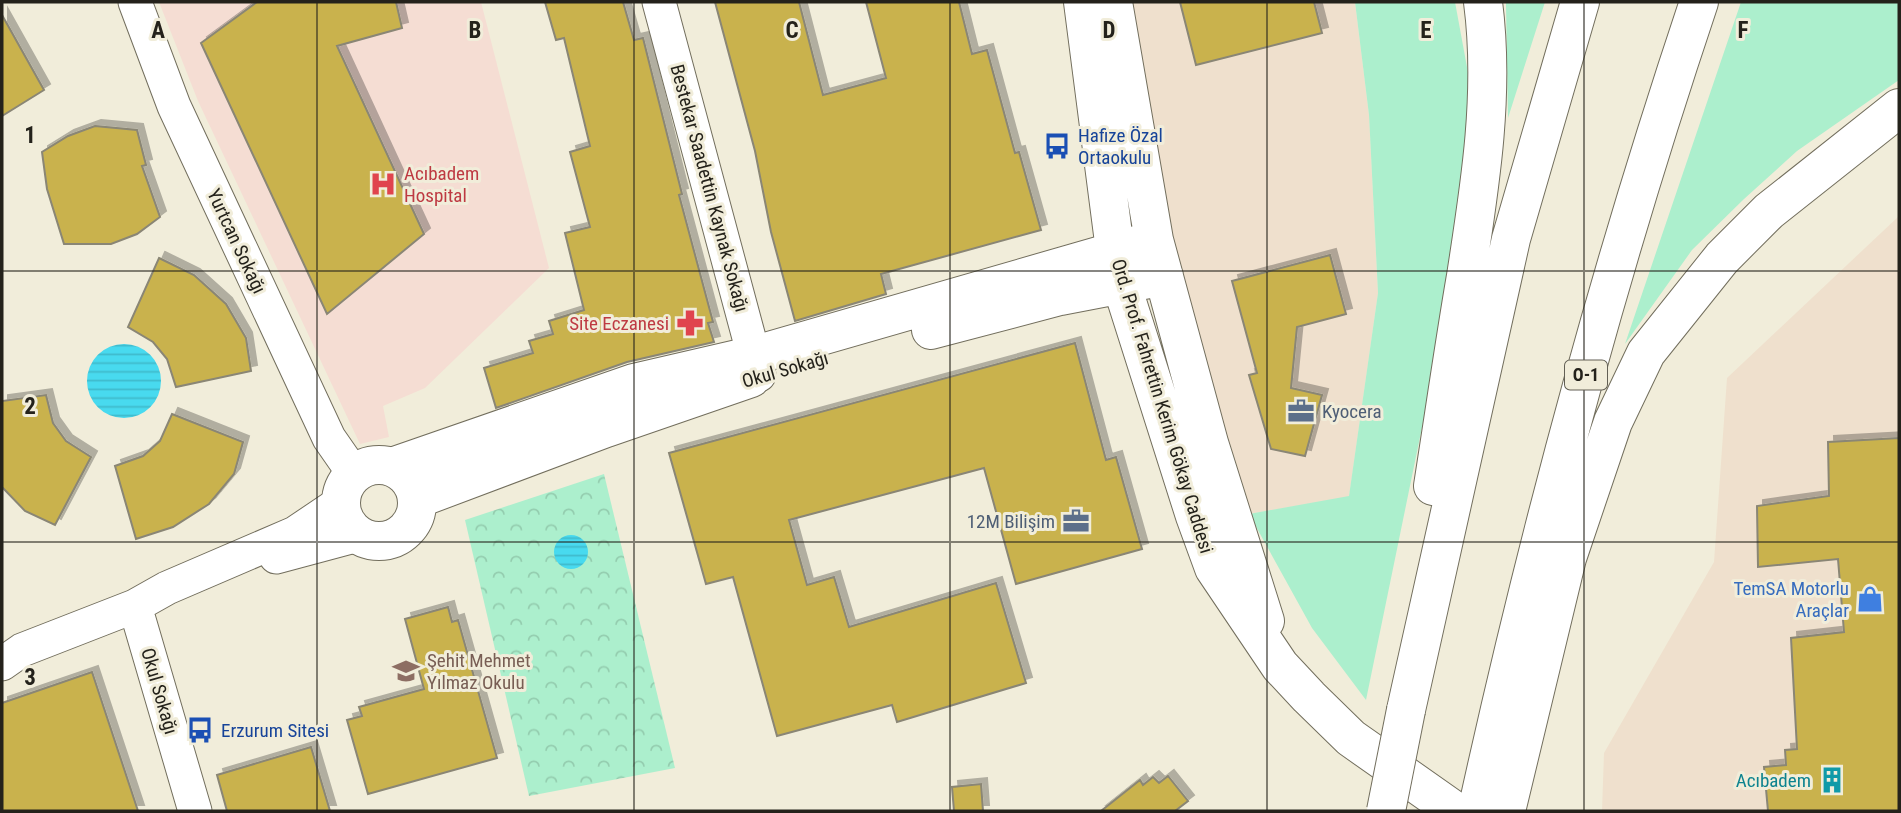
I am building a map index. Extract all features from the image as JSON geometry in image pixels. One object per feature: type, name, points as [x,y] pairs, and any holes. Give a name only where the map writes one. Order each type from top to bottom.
[{"type":"main road","name":"Ord. Prof. Fahrettin Kerim Gökay Caddesi","points":[[1083,2],[1118,268],[1195,516],[1214,568],[1280,666],[1351,738],[1455,811]]},
{"type":"main road","name":"Ord. Prof. Fahrettin Kerim Gökay Caddesi","points":[[1113,2],[1154,240],[1209,443],[1280,666]]},
{"type":"main road","points":[[1406,710],[1422,557],[1475,218],[1486,130],[1488,79],[1483,2]]},
{"type":"main road","points":[[1386,811],[1511,239],[1580,2]]},
{"type":"main road","name":"O-1","points":[[1477,811],[1503,756],[1566,444],[1650,147],[1699,2]]},
{"type":"main road","points":[[1506,811],[1503,756],[1613,422],[1646,353],[1722,258],[1769,211],[1893,114]]},
{"type":"main road","points":[[392,467],[409,479],[417,499],[416,512],[404,533],[393,539],[369,540],[351,504],[372,465],[392,467],[634,383],[757,365],[1118,268],[1154,240]]},
{"type":"main road","points":[[1118,268],[1164,276]]},
{"type":"main road","name":"Okul Sokağı","points":[[417,499],[606,428],[757,365]]},
{"type":"street","name":"Yurtcan Sokağı","points":[[135,2],[186,131],[329,438],[351,504]]},
{"type":"street","name":"Bestekar Saadettin Kaynak Sokağı","points":[[659,2],[757,365]]},
{"type":"street","points":[[2,664],[22,650],[135,606],[167,588],[295,533],[351,504]]},
{"type":"street","name":"Okul Sokağı","points":[[135,606],[195,811]]},
{"type":"shaded area","name":"Acıbadem Hospital","points":[[159,2],[481,2],[549,268],[425,388],[383,406],[389,437],[360,444],[198,101]]},
{"type":"shaded area","points":[[1104,2],[1355,2],[1369,115],[1378,293],[1349,497],[1249,514],[1245,493],[1107,77]]},
{"type":"shaded area","points":[[1899,216],[1899,811],[1602,811],[1604,753],[1714,562],[1727,378]]},
{"type":"green space","points":[[1355,2],[1455,2],[1469,78],[1464,162],[1442,330],[1366,700],[1312,628],[1249,514],[1349,496],[1378,293],[1369,115]]},
{"type":"green space","points":[[1506,2],[1545,2],[1508,118],[1506,5]]},
{"type":"green space","points":[[1741,2],[1899,2],[1899,80],[1797,151],[1744,199],[1692,250],[1625,344]]},
{"type":"green space","points":[[604,474],[675,768],[529,796],[465,520]]},
{"type":"water","points":[[124,344],[145,350],[155,360],[161,381],[155,402],[145,412],[124,418],[103,412],[93,402],[87,381],[93,360],[103,350]]},
{"type":"water","points":[[571,535],[583,540],[588,552],[583,564],[571,569],[559,564],[554,552],[559,540]]},
{"type":"building","points":[[257,2],[396,2],[402,28],[337,46],[424,234],[327,314],[201,43]]},
{"type":"building","points":[[545,2],[623,2],[634,40],[643,38],[682,194],[679,195],[713,322],[708,323],[714,342],[627,362],[496,408],[484,368],[533,353],[529,341],[553,334],[549,321],[584,310],[565,233],[590,227],[570,152],[590,146],[564,38],[556,40]]},
{"type":"building","points":[[715,2],[799,2],[823,95],[886,78],[866,2],[959,2],[972,54],[987,50],[1015,153],[1019,152],[1041,230],[881,274],[886,294],[795,321],[771,232],[755,151]]},
{"type":"building","points":[[1180,2],[1314,2],[1322,33],[1196,65]]},
{"type":"building","points":[[2,15],[44,90],[2,116]]},
{"type":"building","points":[[95,126],[137,130],[146,165],[142,166],[160,217],[137,234],[111,244],[64,244],[47,189],[42,152],[68,136]]},
{"type":"building","points":[[1330,255],[1346,314],[1297,327],[1291,388],[1322,395],[1305,456],[1271,449],[1249,375],[1257,373],[1232,281]]},
{"type":"building","points":[[159,258],[194,275],[226,304],[246,338],[251,371],[176,387],[167,359],[153,342],[128,327]]},
{"type":"building","points":[[1075,343],[1106,460],[1116,457],[1142,549],[1016,584],[984,468],[789,520],[807,585],[834,577],[849,627],[996,583],[1026,683],[897,722],[892,705],[777,736],[733,577],[706,584],[669,453]]},
{"type":"building","points":[[46,395],[53,423],[66,441],[91,457],[55,525],[25,511],[2,487],[2,401]]},
{"type":"building","points":[[172,414],[243,442],[234,474],[209,504],[173,527],[136,539],[115,466],[143,456],[160,441]]},
{"type":"building","name":"TemSA Motorlu Araçlar","points":[[1899,438],[1899,811],[1768,811],[1764,767],[1786,765],[1785,750],[1797,749],[1791,638],[1844,632],[1838,559],[1758,567],[1757,506],[1829,496],[1828,442]]},
{"type":"building","points":[[448,607],[452,622],[458,620],[497,758],[368,794],[347,720],[362,716],[359,707],[424,689],[405,619]]},
{"type":"building","points":[[92,672],[138,811],[2,811],[2,703]]},
{"type":"building","points":[[311,747],[330,811],[227,811],[217,775]]},
{"type":"building","points":[[1168,776],[1188,801],[1175,811],[1101,811],[1140,780],[1143,785],[1153,777],[1159,783]]},
{"type":"building","points":[[981,784],[983,811],[954,811],[952,787]]},
{"type":"place","name":"Hafize Özal Ortaokulu","points":[[1057,146]]},
{"type":"place","name":"Acıbadem Hospital","points":[[383,184]]},
{"type":"place","name":"Site Eczanesi","points":[[690,323]]},
{"type":"place","name":"Kyocera","points":[[1301,411]]},
{"type":"place","name":"12M Bilişim","points":[[1076,521]]},
{"type":"place","name":"TemSA Motorlu Araçlar","points":[[1870,599]]},
{"type":"place","name":"Şehit Mehmet Yılmaz Okulu","points":[[406,671]]},
{"type":"place","name":"Erzurum Sitesi","points":[[200,730]]},
{"type":"place","name":"Acıbadem","points":[[1832,780]]}]
